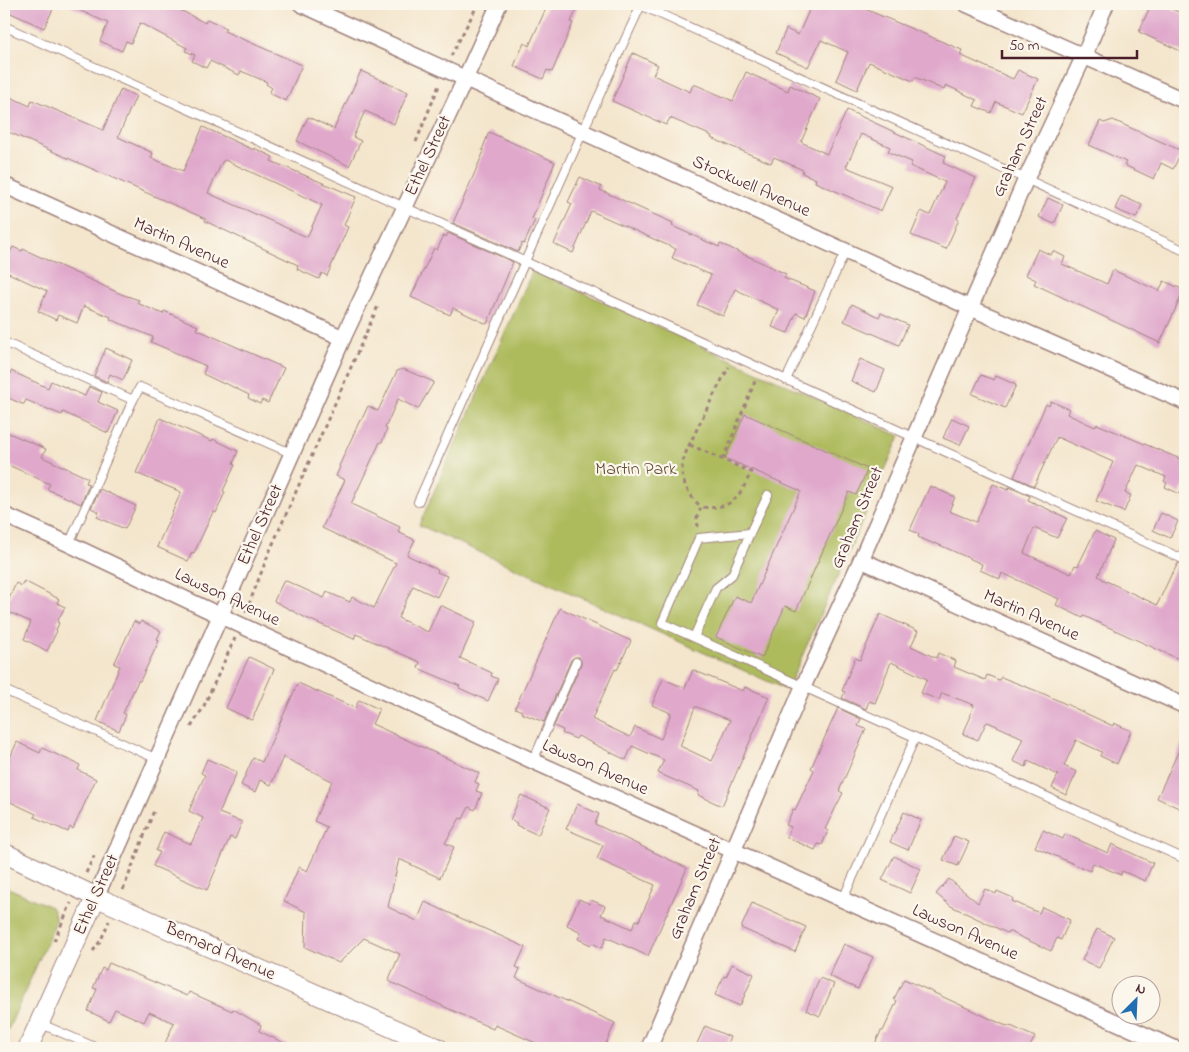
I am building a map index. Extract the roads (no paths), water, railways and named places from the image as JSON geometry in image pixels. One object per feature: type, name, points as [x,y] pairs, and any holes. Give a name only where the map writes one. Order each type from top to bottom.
[{"type":"street","name":"Ethel Street","points":[[28,1048],[343,338],[499,4]]},
{"type":"street","points":[[966,4],[1185,101]]},
{"type":"street","name":"Graham Street","points":[[649,1048],[803,687],[972,308],[1026,179],[1084,56],[1106,4]]},
{"type":"street","name":"Stockwell Avenue","points":[[311,6],[972,308],[1185,402]]},
{"type":"street","name":"Martin Avenue","points":[[4,184],[343,338]]},
{"type":"street","name":"Lawson Avenue","points":[[4,515],[533,761],[1174,1048]]},
{"type":"street","name":"Martin Avenue","points":[[861,560],[1185,706]]},
{"type":"street","name":"Bernard Avenue","points":[[4,853],[96,897],[438,1048]]},
{"type":"lane","points":[[418,502],[640,4],[1185,251]]},
{"type":"lane","points":[[4,26],[1185,560]]},
{"type":"lane","points":[[786,380],[846,250]]},
{"type":"lane","points":[[4,342],[133,400]]},
{"type":"lane","points":[[69,544],[140,387],[293,454]]},
{"type":"lane","points":[[694,638],[716,588],[732,575],[768,495]]},
{"type":"lane","points":[[750,533],[698,538],[662,623],[1185,859]]},
{"type":"lane","points":[[533,761],[576,662]]},
{"type":"lane","points":[[4,690],[157,759]]},
{"type":"lane","points":[[843,899],[914,738]]},
{"type":"lane","points":[[39,1022],[97,1048]]},
{"type":"park label","name":"Martin Park","points":[[636,470]]}]
